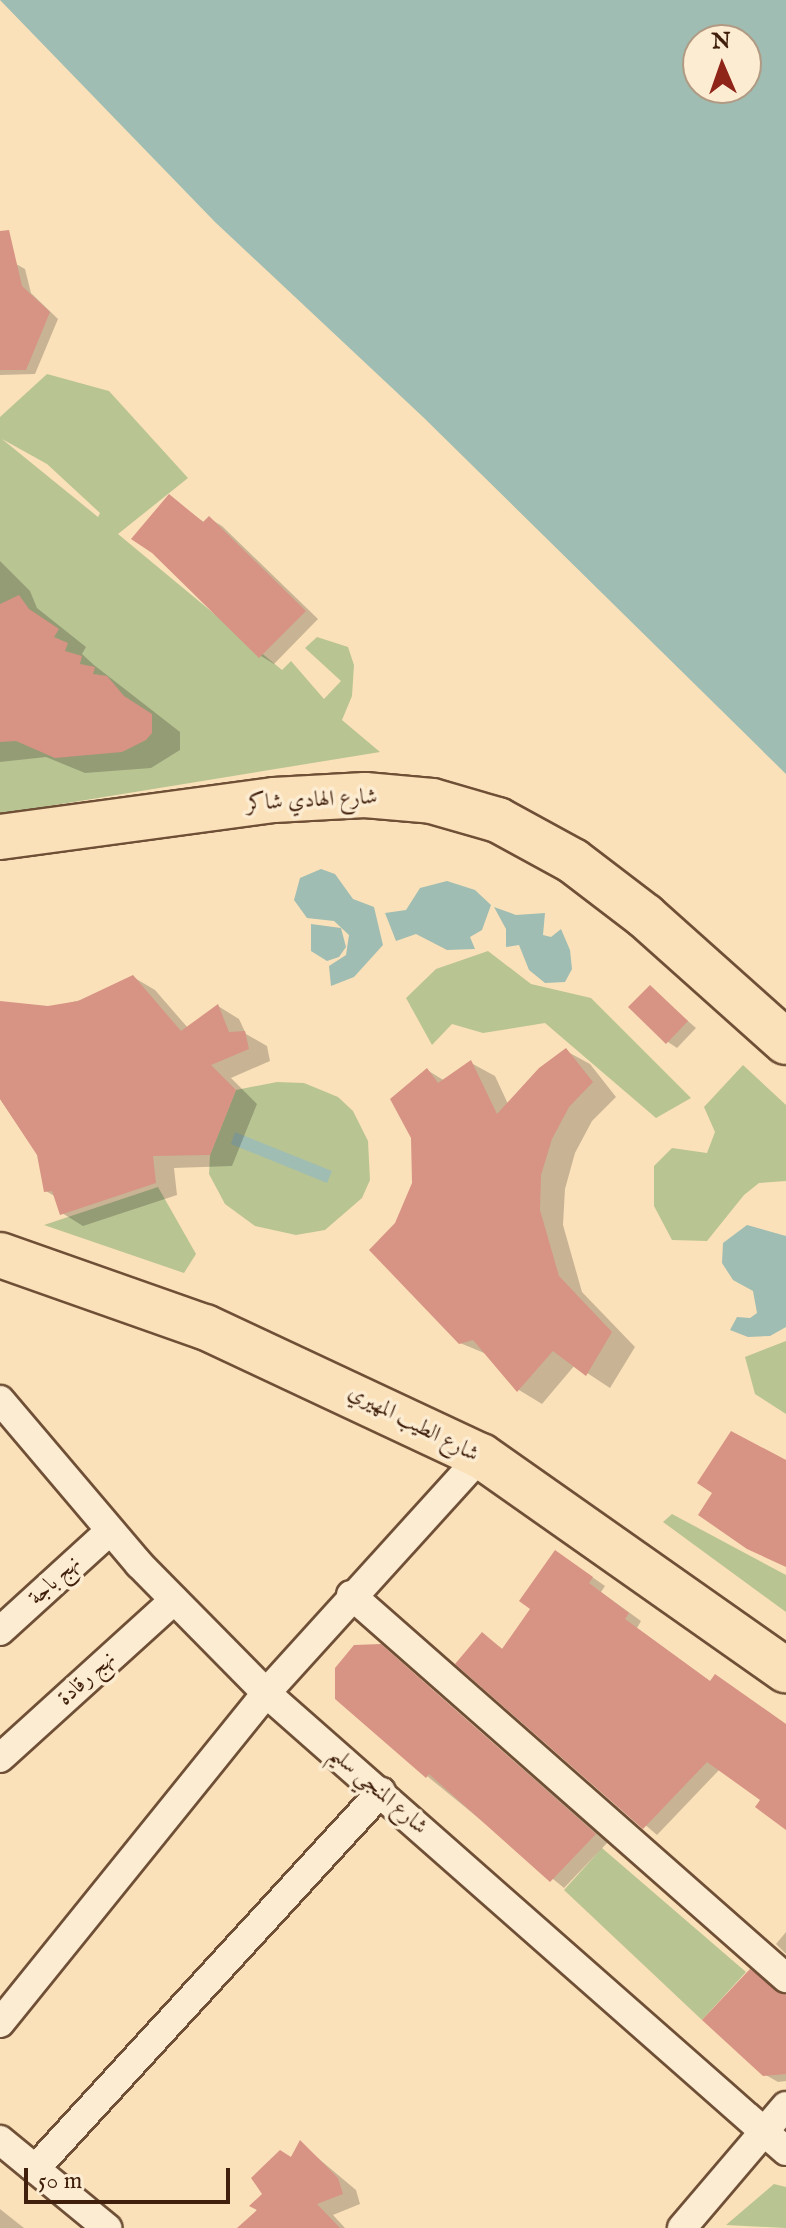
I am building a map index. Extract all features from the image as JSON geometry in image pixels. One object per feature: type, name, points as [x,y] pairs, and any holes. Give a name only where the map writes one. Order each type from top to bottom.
[{"type":"main road","name":"شارع الهادي شاكر","points":[[0,837],[274,800],[365,795],[432,801],[498,820],[573,861],[645,916],[786,1042]]},
{"type":"main road","name":"شارع الطيب المهيري","points":[[0,1255],[205,1327],[481,1456],[786,1670]]},
{"type":"street","name":"شارع المنجي سليم","points":[[0,1400],[110,1531],[266,1693],[786,2151]]},
{"type":"street","points":[[0,2023],[266,1693],[351,1595],[481,1456]]},
{"type":"street","name":"نهج باجة","points":[[0,1631],[110,1531]]},
{"type":"street","points":[[351,1595],[786,1978]]},
{"type":"street","name":"نهج رقادة","points":[[0,1758],[174,1600]]},
{"type":"street","points":[[35,2169],[381,1792]]},
{"type":"street","points":[[692,2225],[786,2106]]},
{"type":"street","points":[[0,2140],[107,2228]]},
{"type":"green space","points":[[47,374],[109,391],[188,478],[118,534],[282,670],[291,661],[324,699],[341,681],[305,648],[317,637],[348,647],[354,665],[352,696],[342,720],[380,752],[0,814],[0,417]],"holes":[[[2,439],[47,464],[100,513],[98,517]]]},
{"type":"green space","points":[[488,951],[531,984],[591,998],[691,1098],[656,1118],[545,1023],[483,1033],[452,1024],[432,1045],[406,998],[436,969]]},
{"type":"green space","points":[[743,1065],[786,1105],[786,1181],[759,1183],[744,1195],[707,1241],[672,1240],[654,1206],[654,1166],[672,1148],[707,1153],[715,1132],[704,1107]]},
{"type":"green space","points":[[277,1082],[304,1083],[338,1097],[353,1111],[368,1141],[370,1180],[362,1198],[325,1230],[296,1235],[255,1226],[225,1204],[209,1174],[210,1155],[236,1090]]},
{"type":"green space","points":[[158,1187],[196,1254],[184,1273],[44,1225]]},
{"type":"green space","points":[[786,1341],[786,1414],[755,1394],[745,1357]]},
{"type":"green space","points":[[672,1514],[786,1575],[786,1612],[663,1522]]},
{"type":"green space","points":[[602,1848],[746,1972],[702,2020],[564,1890]]},
{"type":"green space","points":[[774,2184],[786,2187],[786,2228],[726,2225]]},
{"type":"water","points":[[0,0],[786,0],[786,774],[423,417],[215,222]]},
{"type":"water","points":[[321,869],[335,874],[353,899],[374,907],[383,945],[354,977],[331,986],[329,966],[346,955],[349,935],[334,921],[307,918],[294,900],[300,878]]},
{"type":"water","points":[[447,881],[475,890],[491,905],[482,930],[470,937],[475,949],[447,950],[416,934],[396,941],[385,913],[406,910],[420,888]]},
{"type":"water","points":[[494,907],[516,915],[545,913],[543,935],[551,937],[561,929],[570,950],[572,969],[565,982],[545,983],[529,970],[519,945],[506,947],[506,929]]},
{"type":"water","points":[[311,924],[341,928],[346,947],[339,957],[327,961],[311,951]]},
{"type":"water","points":[[235,1132],[332,1171],[327,1183],[231,1144]]},
{"type":"water","points":[[747,1225],[786,1236],[786,1327],[770,1336],[748,1337],[730,1330],[737,1317],[750,1318],[757,1313],[753,1291],[733,1280],[722,1263],[723,1243]]},
{"type":"building","points":[[9,230],[22,286],[50,312],[26,370],[0,370],[0,231]]},
{"type":"building","points":[[169,494],[203,522],[209,516],[306,611],[259,658],[152,553],[131,539]]},
{"type":"building","points":[[19,595],[29,609],[59,629],[54,637],[68,643],[65,651],[82,656],[80,664],[95,667],[93,674],[107,676],[124,696],[152,714],[152,733],[146,740],[122,752],[55,758],[16,741],[0,742],[0,604]]},
{"type":"building","points":[[133,975],[181,1031],[218,1004],[229,1032],[245,1031],[249,1049],[211,1065],[236,1090],[210,1155],[153,1156],[156,1183],[60,1215],[52,1191],[44,1192],[37,1155],[0,1099],[0,1001],[48,1006],[78,1001]]},
{"type":"building","points":[[650,985],[688,1021],[666,1044],[628,1007]]},
{"type":"building","points":[[566,1048],[593,1082],[569,1107],[552,1139],[541,1175],[540,1210],[559,1276],[612,1332],[586,1376],[553,1351],[517,1392],[473,1340],[459,1344],[369,1250],[395,1223],[412,1183],[411,1138],[390,1099],[427,1068],[438,1083],[471,1060],[497,1114],[539,1068]]},
{"type":"building","points":[[731,1431],[786,1460],[786,1567],[747,1549],[698,1515],[712,1493],[697,1483]]},
{"type":"building","points":[[555,1550],[593,1577],[589,1583],[629,1613],[625,1619],[710,1681],[715,1674],[786,1724],[786,1830],[755,1807],[760,1800],[707,1762],[643,1829],[455,1664],[482,1632],[502,1649],[530,1609],[519,1601]]},
{"type":"building","points":[[381,1644],[596,1834],[550,1882],[429,1774],[426,1778],[335,1699],[335,1668],[354,1645]]},
{"type":"building","points":[[750,1969],[786,1995],[786,2074],[763,2076],[702,2020]]},
{"type":"building","points":[[300,2140],[338,2178],[343,2194],[317,2204],[340,2228],[237,2228],[257,2210],[249,2206],[262,2194],[251,2178],[280,2150],[291,2157]]}]
